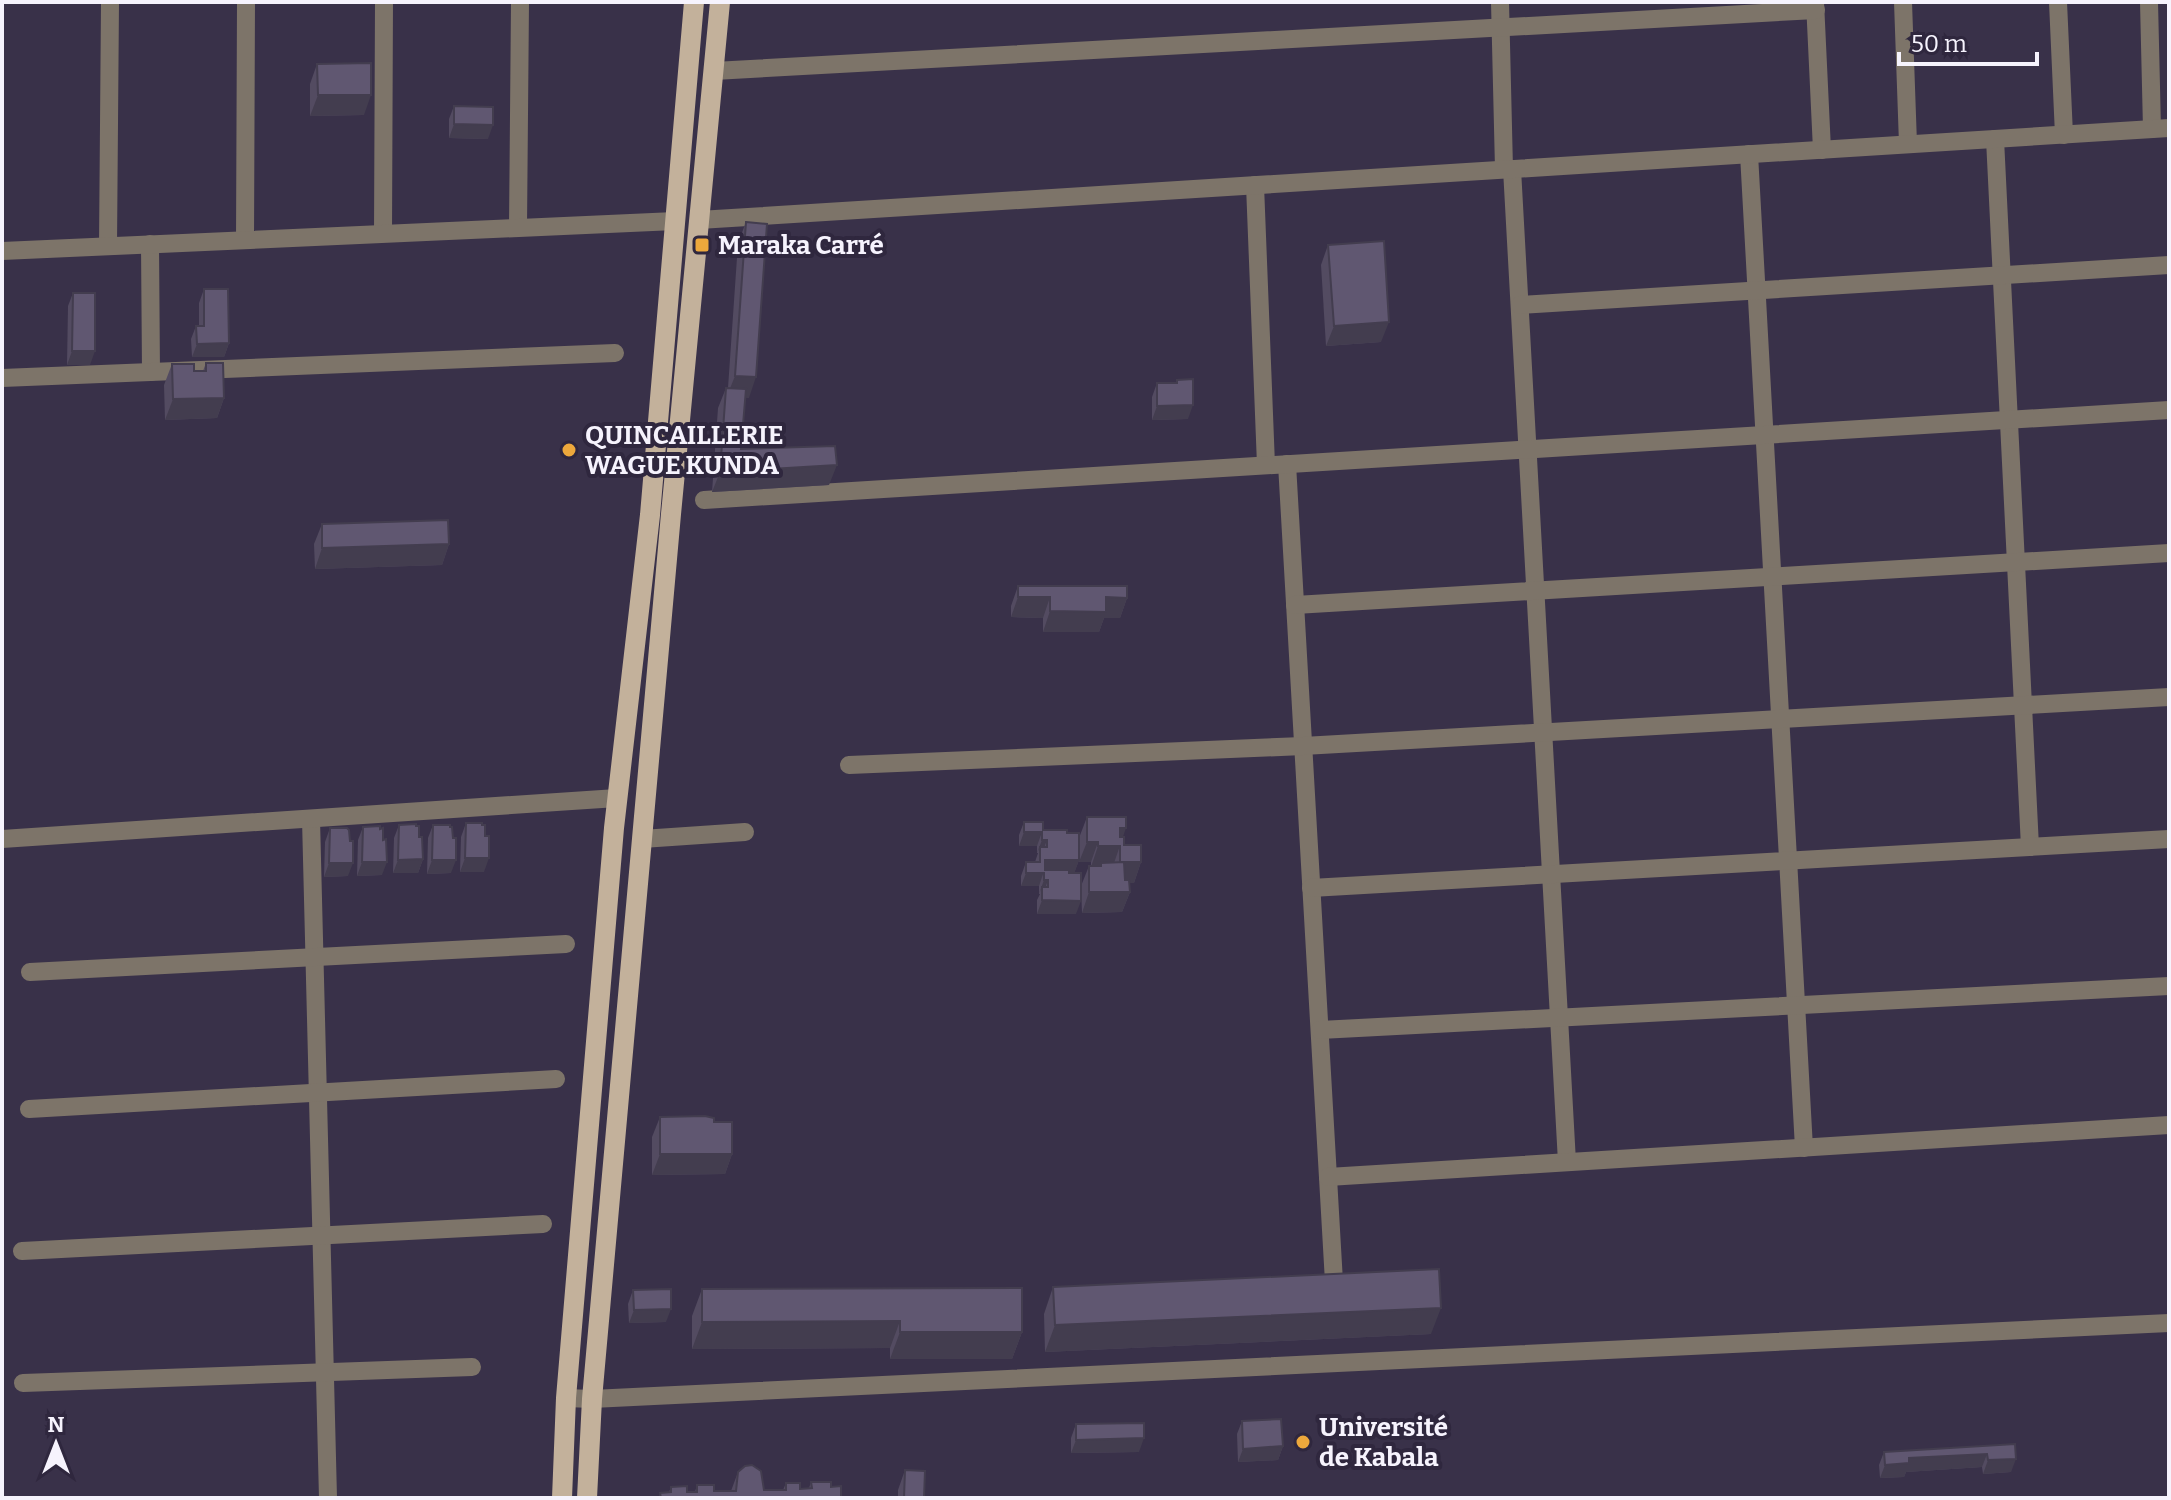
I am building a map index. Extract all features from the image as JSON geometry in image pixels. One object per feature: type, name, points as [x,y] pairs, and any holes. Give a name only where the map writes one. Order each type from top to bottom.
[{"type":"main road","points":[[562,1498],[566,1398],[617,798],[650,515],[694,2]]},
{"type":"main road","points":[[587,1498],[592,1399],[720,2]]},
{"type":"street","points":[[108,246],[110,2]]},
{"type":"street","points":[[245,240],[246,2]]},
{"type":"street","points":[[383,233],[384,2]]},
{"type":"street","points":[[518,227],[520,2]]},
{"type":"street","points":[[1500,2],[1508,169],[1520,305],[1567,1162]]},
{"type":"street","points":[[1903,2],[1908,144]]},
{"type":"street","points":[[2058,2],[2064,135]]},
{"type":"street","points":[[699,220],[2161,129],[2149,2]]},
{"type":"street","points":[[714,71],[1815,6],[1822,150]]},
{"type":"street","points":[[1995,139],[2030,847]]},
{"type":"street","points":[[1749,154],[1804,1148]]},
{"type":"street","points":[[1255,185],[1266,465]]},
{"type":"street","points":[[2,251],[675,221]]},
{"type":"street","points":[[150,244],[151,372]]},
{"type":"street","points":[[1520,305],[2169,265]]},
{"type":"street","points":[[2,378],[615,353]]},
{"type":"street","points":[[704,500],[2169,410]]},
{"type":"street","points":[[1287,464],[1334,1282]]},
{"type":"street","points":[[1295,605],[2169,553]]},
{"type":"street","points":[[849,765],[1303,746],[2169,697]]},
{"type":"street","points":[[2,839],[617,798]]},
{"type":"street","points":[[311,819],[328,1498]]},
{"type":"street","points":[[642,839],[745,832]]},
{"type":"street","points":[[1311,888],[2169,839]]},
{"type":"street","points":[[30,972],[566,944]]},
{"type":"street","points":[[1320,1030],[2169,986]]},
{"type":"street","points":[[29,1109],[556,1079]]},
{"type":"street","points":[[1328,1177],[2169,1125]]},
{"type":"street","points":[[22,1251],[543,1224]]},
{"type":"street","points":[[566,1398],[2169,1323]]},
{"type":"street","points":[[23,1383],[472,1367]]},
{"type":"building","points":[[371,63],[371,95],[318,95],[317,64]]},
{"type":"building","points":[[454,106],[493,107],[493,125],[454,124]]},
{"type":"building","points":[[746,222],[767,224],[756,377],[735,376]]},
{"type":"building","points":[[1384,241],[1389,322],[1334,326],[1328,245]]},
{"type":"building","points":[[204,289],[228,289],[229,343],[197,344],[196,326],[204,326]]},
{"type":"building","points":[[73,293],[95,293],[95,351],[72,351]]},
{"type":"building","points":[[206,363],[223,363],[224,398],[173,399],[172,364],[194,364],[194,371],[206,371]]},
{"type":"building","points":[[1193,379],[1193,405],[1157,406],[1157,383]]},
{"type":"building","points":[[726,388],[746,389],[741,449],[835,446],[837,465],[720,472]]},
{"type":"building","points":[[448,520],[449,544],[322,548],[322,524]]},
{"type":"building","points":[[1018,586],[1127,586],[1127,598],[1106,597],[1106,612],[1050,611],[1050,597],[1018,597]]},
{"type":"building","points":[[1087,817],[1126,817],[1126,828],[1120,828],[1120,837],[1124,837],[1124,845],[1141,845],[1141,862],[1120,862],[1120,846],[1098,846],[1098,842],[1087,842]]},
{"type":"building","points":[[1024,822],[1043,822],[1043,830],[1079,833],[1079,860],[1045,860],[1045,870],[1081,873],[1081,901],[1042,900],[1042,887],[1048,887],[1048,880],[1044,880],[1044,873],[1026,873],[1026,862],[1040,862],[1040,847],[1047,847],[1047,840],[1042,840],[1042,832],[1024,832]]},
{"type":"building","points":[[466,823],[485,825],[485,836],[489,836],[489,858],[465,858]]},
{"type":"building","points":[[399,825],[419,826],[419,837],[422,837],[423,859],[398,860]]},
{"type":"building","points":[[433,825],[452,827],[453,838],[456,838],[456,860],[432,860]]},
{"type":"building","points":[[380,826],[380,829],[383,828],[383,840],[386,839],[387,862],[362,862],[363,827]]},
{"type":"building","points":[[330,828],[349,830],[350,841],[353,841],[353,863],[329,863]]},
{"type":"building","points":[[1124,862],[1125,880],[1129,880],[1130,892],[1089,892],[1089,866]]},
{"type":"building","points":[[660,1117],[714,1118],[714,1122],[732,1122],[732,1154],[660,1154]]},
{"type":"building","points":[[1439,1269],[1441,1308],[1055,1325],[1053,1287]]},
{"type":"building","points":[[1022,1288],[1022,1332],[900,1332],[900,1321],[702,1322],[702,1289]]},
{"type":"building","points":[[671,1289],[671,1309],[634,1310],[633,1290]]},
{"type":"building","points":[[1281,1419],[1283,1446],[1243,1449],[1242,1421]]},
{"type":"building","points":[[1144,1423],[1144,1438],[1076,1440],[1076,1424]]},
{"type":"building","points":[[2015,1444],[2016,1459],[1988,1460],[1987,1454],[1909,1458],[1909,1463],[1885,1465],[1884,1452]]},
{"type":"building","points":[[752,1465],[761,1471],[764,1490],[786,1490],[786,1483],[800,1483],[800,1489],[812,1488],[811,1482],[831,1482],[831,1487],[841,1486],[841,1498],[661,1498],[660,1493],[671,1492],[671,1487],[687,1486],[687,1492],[697,1492],[697,1485],[714,1485],[714,1491],[736,1491],[738,1472]]},
{"type":"building","points":[[905,1470],[925,1471],[924,1498],[904,1498]]},
{"type":"place","name":"Maraka Carré","points":[[702,245]]},
{"type":"place","name":"QUINCAILLERIE WAGUE KUNDA","points":[[569,450]]},
{"type":"place","name":"Université de Kabala","points":[[1303,1442]]}]
